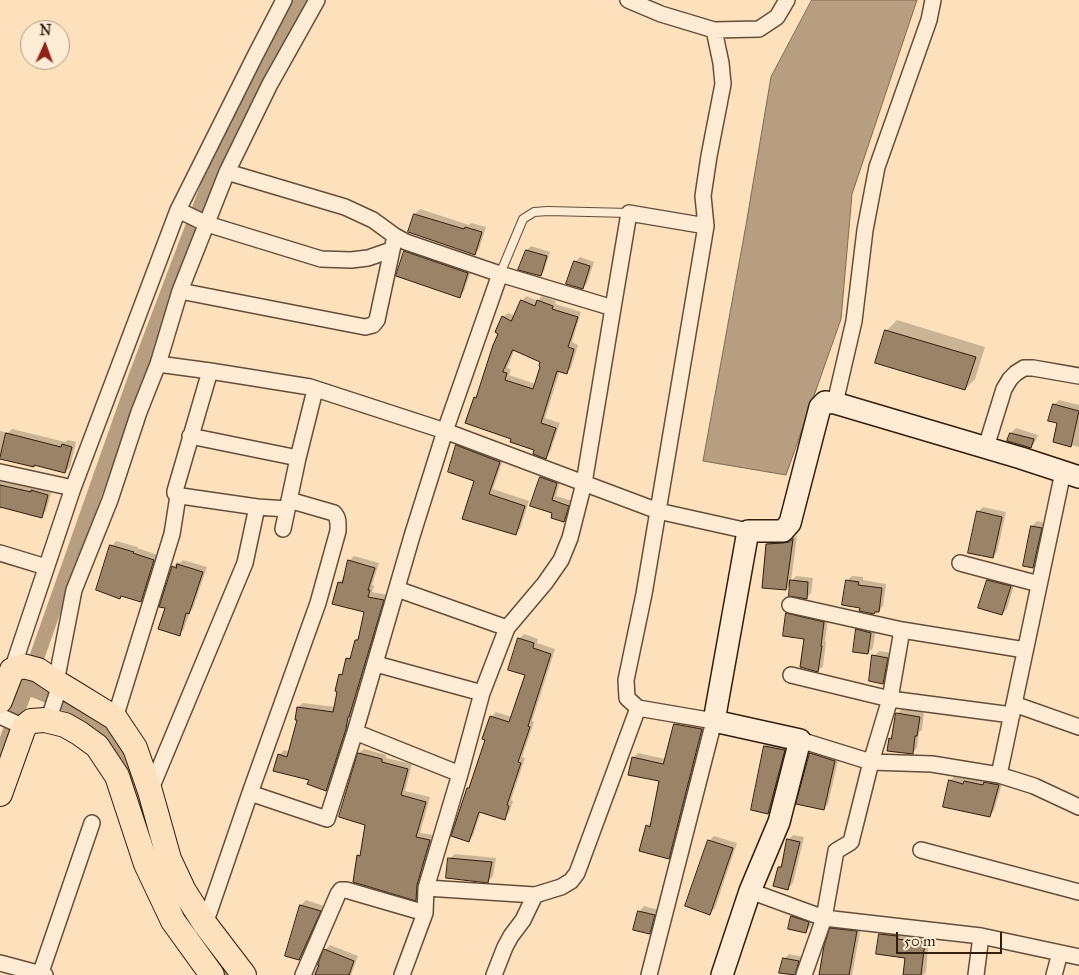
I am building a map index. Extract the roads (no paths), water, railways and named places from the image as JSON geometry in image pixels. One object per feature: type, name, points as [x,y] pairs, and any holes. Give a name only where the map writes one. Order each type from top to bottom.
[{"type":"main road","points":[[722,975],[750,892],[779,822],[800,740],[714,721],[748,530],[783,531],[790,523],[820,407],[825,402],[835,403],[986,447],[1071,475]]},
{"type":"main road","points":[[10,718],[31,721],[45,720],[41,686]]},
{"type":"main road","points":[[0,794],[10,718],[41,686]]},
{"type":"main road","points":[[41,686],[71,690],[115,718],[135,748],[150,791],[169,859],[184,891],[205,924],[244,975]]},
{"type":"main road","points":[[41,686],[65,725],[97,746],[117,776],[146,864],[172,921],[212,975]]},
{"type":"street","points":[[41,686],[46,567],[73,488],[182,212],[284,0]]},
{"type":"street","points":[[41,686],[74,590],[110,500],[139,412],[158,364],[180,291],[206,223],[227,172],[270,84],[317,0]]},
{"type":"street","points":[[628,0],[661,14],[714,30],[759,29],[777,17],[786,0]]},
{"type":"street","points":[[835,403],[854,322],[865,230],[877,167],[929,20],[933,0]]},
{"type":"street","points":[[649,975],[714,721],[638,708],[627,698],[626,680],[643,603],[706,226],[704,196],[722,84],[721,63],[714,30]]},
{"type":"street","points":[[227,172],[345,207],[373,220],[393,243]]},
{"type":"street","points":[[182,212],[206,223],[321,259],[352,260],[368,258],[393,243],[406,242],[500,274],[613,308]]},
{"type":"street","points":[[402,975],[426,913],[426,888],[482,693],[507,628],[545,583],[561,560],[570,538],[584,483],[629,213],[706,226]]},
{"type":"street","points":[[180,291],[365,327],[373,325],[377,320],[393,243]]},
{"type":"street","points":[[250,794],[327,819],[356,732],[445,430],[500,274]]},
{"type":"street","points":[[158,364],[210,370],[310,388],[445,430],[658,511],[748,530]]},
{"type":"street","points":[[986,447],[1004,389],[1016,373],[1024,368],[1033,368],[1079,376]]},
{"type":"street","points":[[115,718],[172,534],[178,496],[175,492],[210,370]]},
{"type":"street","points":[[283,529],[314,394],[314,391],[310,388]]},
{"type":"street","points":[[190,436],[298,458]]},
{"type":"street","points":[[0,472],[73,488]]},
{"type":"street","points":[[999,775],[1039,584],[1071,475]]},
{"type":"street","points":[[178,496],[256,506],[288,504],[334,512],[339,520],[338,531],[318,603],[205,924]]},
{"type":"street","points":[[150,791],[245,563],[256,506]]},
{"type":"street","points":[[0,552],[46,567]]},
{"type":"street","points":[[960,563],[1039,584]]},
{"type":"street","points":[[397,589],[507,628]]},
{"type":"street","points":[[790,605],[902,630],[1026,650]]},
{"type":"street","points":[[804,975],[824,918],[836,851],[851,842],[871,762],[890,699],[902,630]]},
{"type":"street","points":[[376,664],[482,693]]},
{"type":"street","points":[[791,675],[890,699],[1013,709],[1079,727]]},
{"type":"street","points":[[426,888],[535,895],[562,887],[571,881],[577,873],[638,708]]},
{"type":"street","points":[[356,732],[460,774]]},
{"type":"street","points":[[800,740],[871,762],[932,764],[999,775],[1034,786],[1079,807]]},
{"type":"street","points":[[0,963],[42,974],[92,823]]},
{"type":"street","points":[[921,850],[1079,892]]},
{"type":"street","points":[[304,975],[341,890],[426,913]]},
{"type":"street","points":[[750,892],[824,918],[982,936],[1079,957]]},
{"type":"street","points":[[494,975],[504,947],[510,936],[524,920],[535,895]]},
{"type":"street","points":[[976,975],[982,936]]},
{"type":"street","points":[[1054,975],[1060,953]]},
{"type":"lane","points":[[500,274],[523,219],[534,212],[548,210],[629,213]]},
{"type":"waterway","points":[[0,759],[135,379],[221,152],[300,0]]},
{"type":"waterway","points":[[26,688],[81,711],[112,735],[131,776],[159,867]]},
{"type":"waterway","points":[[197,934],[228,975]]}]
